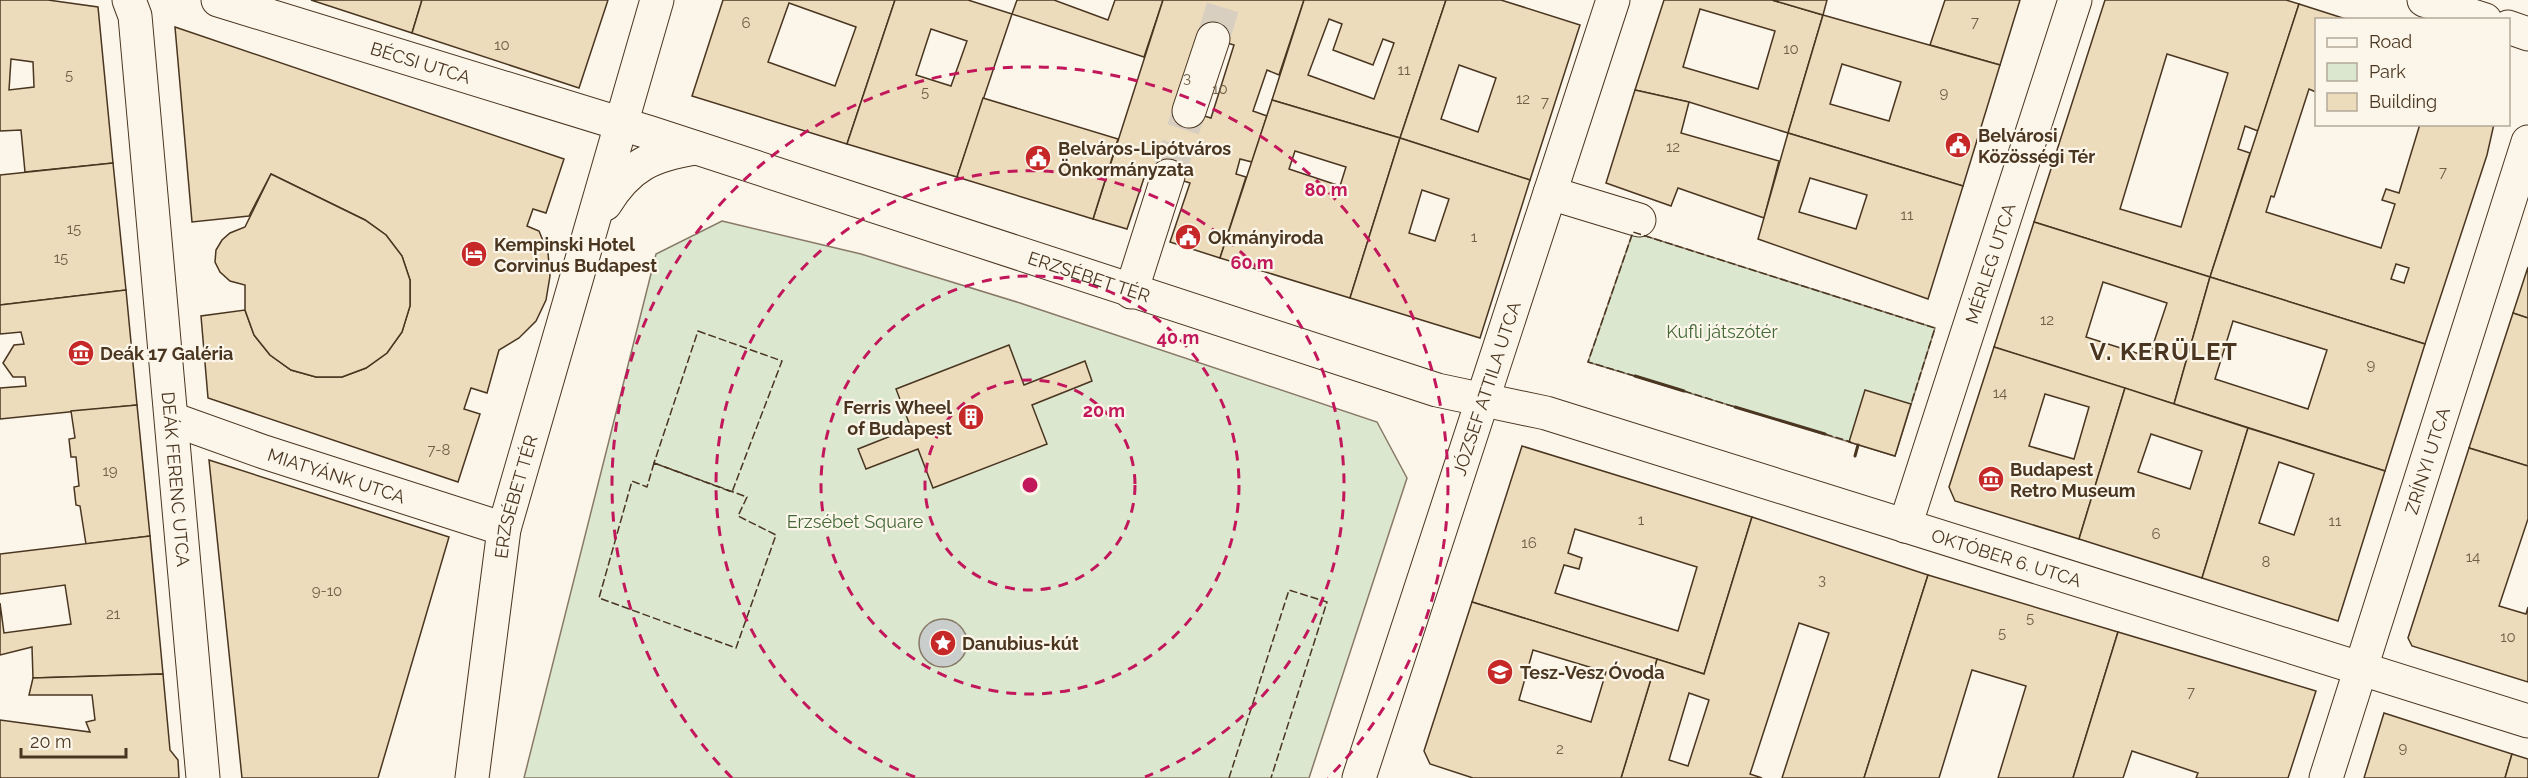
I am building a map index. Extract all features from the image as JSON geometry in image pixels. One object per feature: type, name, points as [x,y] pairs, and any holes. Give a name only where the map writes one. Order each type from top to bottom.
[{"type":"street","name":"DEÁK FERENC UTCA","points":[[129,0],[135,16],[203,778]]},
{"type":"street","name":"BÉCSI UTCA","points":[[218,0],[622,125]]},
{"type":"street","points":[[622,125],[657,0]]},
{"type":"street","name":"JÓZSEF ATTILA UTCA","points":[[1359,778],[1613,0]]},
{"type":"street","name":"MÉRLEG UTCA","points":[[1905,526],[2075,0]]},
{"type":"street","points":[[2424,0],[2478,18]]},
{"type":"street","points":[[2510,28],[2528,33]]},
{"type":"street","points":[[1189,111],[1213,39]]},
{"type":"street","name":"ERZSÉBET TÉR","points":[[472,778],[504,529],[622,125],[1131,292],[1437,390],[1483,401]]},
{"type":"street","name":"ZRÍNYI UTCA","points":[[2326,778],[2528,142]]},
{"type":"street","name":"ERZSÉBET TÉR","points":[[594,222],[616,185],[634,170],[665,153],[696,148]]},
{"type":"street","points":[[1131,292],[1168,176]]},
{"type":"street","points":[[1550,193],[1639,220]]},
{"type":"street","name":"OKTÓBER 6. UTCA","points":[[1483,401],[1546,413],[2528,721]]},
{"type":"street","name":"MIATYÁNK UTCA","points":[[171,419],[264,452],[504,529]]},
{"type":"green space","name":"Erzsébet Square","points":[[722,221],[861,254],[1020,303],[1377,422],[1407,478],[1309,778],[524,778],[656,254]]},
{"type":"green space","name":"Kufli játszótér","points":[[1633,232],[1935,328],[1895,456],[1588,362]]},
{"type":"shaded area","name":"Danubius-kút","points":[[938,619],[948,619],[960,626],[967,638],[967,648],[960,660],[948,667],[938,667],[923,656],[919,648],[919,638],[930,623]]},
{"type":"building","points":[[0,0],[48,0],[98,7],[113,163],[25,172],[21,130],[0,131]],"holes":[[[11,59],[33,62],[34,87],[9,90]]]},
{"type":"building","points":[[311,0],[422,0],[412,33]]},
{"type":"building","points":[[422,0],[608,0],[579,88],[412,33]]},
{"type":"building","points":[[723,0],[895,0],[847,144],[692,96]],"holes":[[[789,3],[856,27],[835,86],[768,62]]]},
{"type":"building","points":[[895,0],[968,0],[1012,14],[957,177],[847,144]],"holes":[[[931,29],[967,41],[951,86],[916,75]]]},
{"type":"building","points":[[1017,0],[1054,0],[1108,20],[1115,0],[1163,0],[1144,57],[1012,14]]},
{"type":"building","points":[[1163,0],[1304,0],[1279,75],[1267,70],[1253,111],[1267,116],[1252,162],[1240,159],[1236,174],[1246,177],[1220,258],[1170,242],[1190,183],[1147,169],[1127,229],[1093,219]],"holes":[[[1201,35],[1234,45],[1211,118],[1178,108]]]},
{"type":"building","points":[[1304,0],[1446,0],[1400,138],[1272,100]],"holes":[[[1329,19],[1342,24],[1333,50],[1373,65],[1383,39],[1394,43],[1374,99],[1308,75]]]},
{"type":"building","points":[[1446,0],[1501,0],[1580,25],[1530,180],[1400,138]],"holes":[[[1459,65],[1496,78],[1478,132],[1441,119]]]},
{"type":"building","points":[[1664,0],[1772,0],[1823,15],[1788,133],[1689,102],[1635,90]],"holes":[[[1700,9],[1775,31],[1758,89],[1683,67]]]},
{"type":"building","points":[[1772,0],[1827,0],[1823,15]]},
{"type":"building","points":[[1945,0],[2020,0],[2000,65],[1930,45]]},
{"type":"building","points":[[2105,0],[2286,0],[2299,4],[2258,131],[2245,126],[2238,149],[2250,153],[2210,277],[2034,222]],"holes":[[[2167,54],[2228,73],[2181,227],[2120,209]]]},
{"type":"building","points":[[2299,4],[2343,18],[2315,18],[2315,92],[2309,89],[2274,197],[2271,196],[2266,212],[2381,248],[2395,204],[2382,200],[2386,189],[2399,193],[2419,126],[2494,126],[2487,155],[2425,344],[2210,277]],"holes":[[[2396,264],[2409,268],[2404,283],[2391,279]]]},
{"type":"building","points":[[1823,15],[2000,65],[1963,186],[1788,133]],"holes":[[[1842,64],[1901,82],[1889,121],[1830,104]]]},
{"type":"building","name":"Kempinski Hotel Corvinus Budapest","points":[[175,27],[564,159],[546,213],[533,209],[527,226],[539,231],[548,253],[550,276],[546,300],[536,321],[519,338],[499,350],[487,393],[471,388],[464,409],[480,414],[458,482],[208,398],[201,316],[245,310],[254,335],[270,355],[291,370],[316,377],[342,377],[366,368],[387,353],[402,332],[410,306],[410,280],[402,256],[386,235],[365,220],[271,174],[249,216],[192,222]]},
{"type":"building","points":[[1635,90],[1689,102],[1681,133],[1779,161],[1764,218],[1678,188],[1671,206],[1606,183]]},
{"type":"building","name":"Belváros-Lipótváros Önkormányzata","points":[[983,98],[1118,139],[1093,219],[957,177]]},
{"type":"building","points":[[1272,100],[1400,138],[1350,298],[1220,258]],"holes":[[[1295,151],[1346,167],[1340,186],[1289,169]]]},
{"type":"building","points":[[1788,133],[1963,186],[1928,299],[1758,239]],"holes":[[[1810,178],[1867,195],[1856,229],[1799,212]]]},
{"type":"building","points":[[1400,138],[1530,180],[1480,338],[1350,298]],"holes":[[[1422,190],[1449,199],[1435,241],[1409,233]]]},
{"type":"building","points":[[113,163],[126,290],[0,305],[0,175]]},
{"type":"building","points":[[271,174],[365,220],[386,235],[402,256],[410,280],[410,306],[402,332],[387,353],[366,368],[342,377],[316,377],[291,370],[270,355],[254,335],[245,310],[245,285],[230,281],[220,272],[215,262],[216,250],[222,240],[230,233],[245,227]]},
{"type":"building","points":[[2034,222],[2210,277],[2174,404],[1994,347]],"holes":[[[2103,282],[2167,303],[2149,357],[2086,337]]]},
{"type":"building","points":[[2528,267],[2528,318],[2513,313]]},
{"type":"building","points":[[2210,277],[2425,344],[2385,471],[2174,404]],"holes":[[[2233,321],[2327,350],[2308,409],[2215,379]]]},
{"type":"building","points":[[126,290],[137,405],[0,419],[0,388],[26,386],[25,377],[13,377],[3,363],[14,345],[24,344],[21,332],[0,334],[0,305]]},
{"type":"building","points":[[2513,313],[2528,318],[2528,466],[2469,448]]},
{"type":"building","name":"Ferris Wheel of Budapest","points":[[1009,345],[1024,385],[1085,361],[1092,381],[1032,405],[1047,444],[933,488],[918,449],[866,469],[858,449],[911,428],[896,389]]},
{"type":"building","points":[[1994,347],[2125,388],[2079,539],[1955,501],[1949,487]],"holes":[[[2045,394],[2089,407],[2074,459],[2029,446]]]},
{"type":"building","points":[[2125,388],[2248,428],[2202,578],[2079,539]],"holes":[[[2151,434],[2202,451],[2190,489],[2138,472]]]},
{"type":"building","points":[[1865,390],[1911,404],[1895,456],[1849,442]]},
{"type":"building","points":[[137,405],[150,536],[86,544],[80,506],[76,505],[74,487],[79,486],[76,457],[71,457],[69,439],[75,438],[71,411]]},
{"type":"building","points":[[2248,428],[2385,471],[2338,621],[2202,578]],"holes":[[[2279,462],[2314,474],[2294,535],[2259,523]]]},
{"type":"building","points":[[1522,446],[1752,517],[1704,674],[1472,602]],"holes":[[[1575,529],[1697,567],[1678,631],[1555,593],[1564,565],[1579,569],[1582,558],[1568,553]]]},
{"type":"building","points":[[2469,448],[2528,466],[2528,519],[2499,606],[2526,614],[2528,607],[2528,682],[2412,646],[2408,638]]},
{"type":"building","points":[[209,460],[449,537],[378,778],[242,778]]},
{"type":"building","points":[[1752,517],[1928,575],[1864,778],[1782,778],[1829,633],[1799,623],[1750,774],[1762,778],[1621,778],[1657,659],[1704,674]],"holes":[[[1689,693],[1709,700],[1688,766],[1669,760]]]},
{"type":"building","points":[[150,536],[163,674],[33,678],[32,647],[0,655],[0,603],[4,633],[71,624],[65,585],[0,594],[0,554]]},
{"type":"building","points":[[1928,575],[2118,632],[2073,778],[1998,778],[2026,686],[1972,670],[1939,778],[1864,778]]},
{"type":"building","points":[[1472,602],[1657,659],[1621,778],[1473,778],[1430,764],[1424,751]],"holes":[[[1533,650],[1606,672],[1591,722],[1519,700]]]},
{"type":"building","points":[[2118,632],[2316,691],[2288,778],[2196,778],[2198,773],[2132,751],[2123,778],[2073,778]]},
{"type":"building","points":[[163,674],[170,750],[178,760],[179,778],[0,778],[0,720],[90,732],[86,722],[95,720],[92,695],[29,695],[33,678]]},
{"type":"building","points":[[2384,713],[2512,754],[2505,778],[2364,778]]},
{"type":"building","points":[[2512,754],[2528,759],[2528,778],[2505,778]]},
{"type":"tunnel","points":[[1213,39],[1225,0]]},
{"type":"tunnel","points":[[1168,176],[1189,111]]},
{"type":"fence","points":[[1635,376],[1588,362],[1633,232],[1935,328],[1911,404]]},
{"type":"fence","points":[[698,331],[782,361],[732,492],[654,463],[698,331]]},
{"type":"fence","points":[[1684,391],[1735,407]]},
{"type":"fence","points":[[1825,434],[1851,442]]},
{"type":"fence","points":[[654,463],[747,497],[738,516],[776,535],[736,648],[599,598],[632,481],[647,487],[654,463]]},
{"type":"fence","points":[[1229,778],[1289,590],[1327,602],[1271,778]]},
{"type":"wall","points":[[1635,376],[1684,391]]},
{"type":"wall","points":[[1735,407],[1825,434]]},
{"type":"wall","points":[[1855,456],[1858,445]]},
{"type":"place","name":"Belvárosi Közösségi Tér","points":[[1958,145]]},
{"type":"place","name":"Belváros-Lipótváros Önkormányzata","points":[[1038,158]]},
{"type":"place","name":"Okmányiroda","points":[[1188,237]]},
{"type":"place","name":"Kempinski Hotel Corvinus Budapest","points":[[474,254]]},
{"type":"place","name":"Deák 17 Galéria","points":[[81,353]]},
{"type":"place","name":"Ferris Wheel of Budapest","points":[[971,417]]},
{"type":"place","name":"Budapest Retro Museum","points":[[1991,479]]},
{"type":"place","name":"Danubius-kút","points":[[943,643]]},
{"type":"place","name":"Tesz-Vesz Óvoda","points":[[1500,672]]},
{"type":"district","name":"V. KERÜLET","points":[[2164,351]]}]
